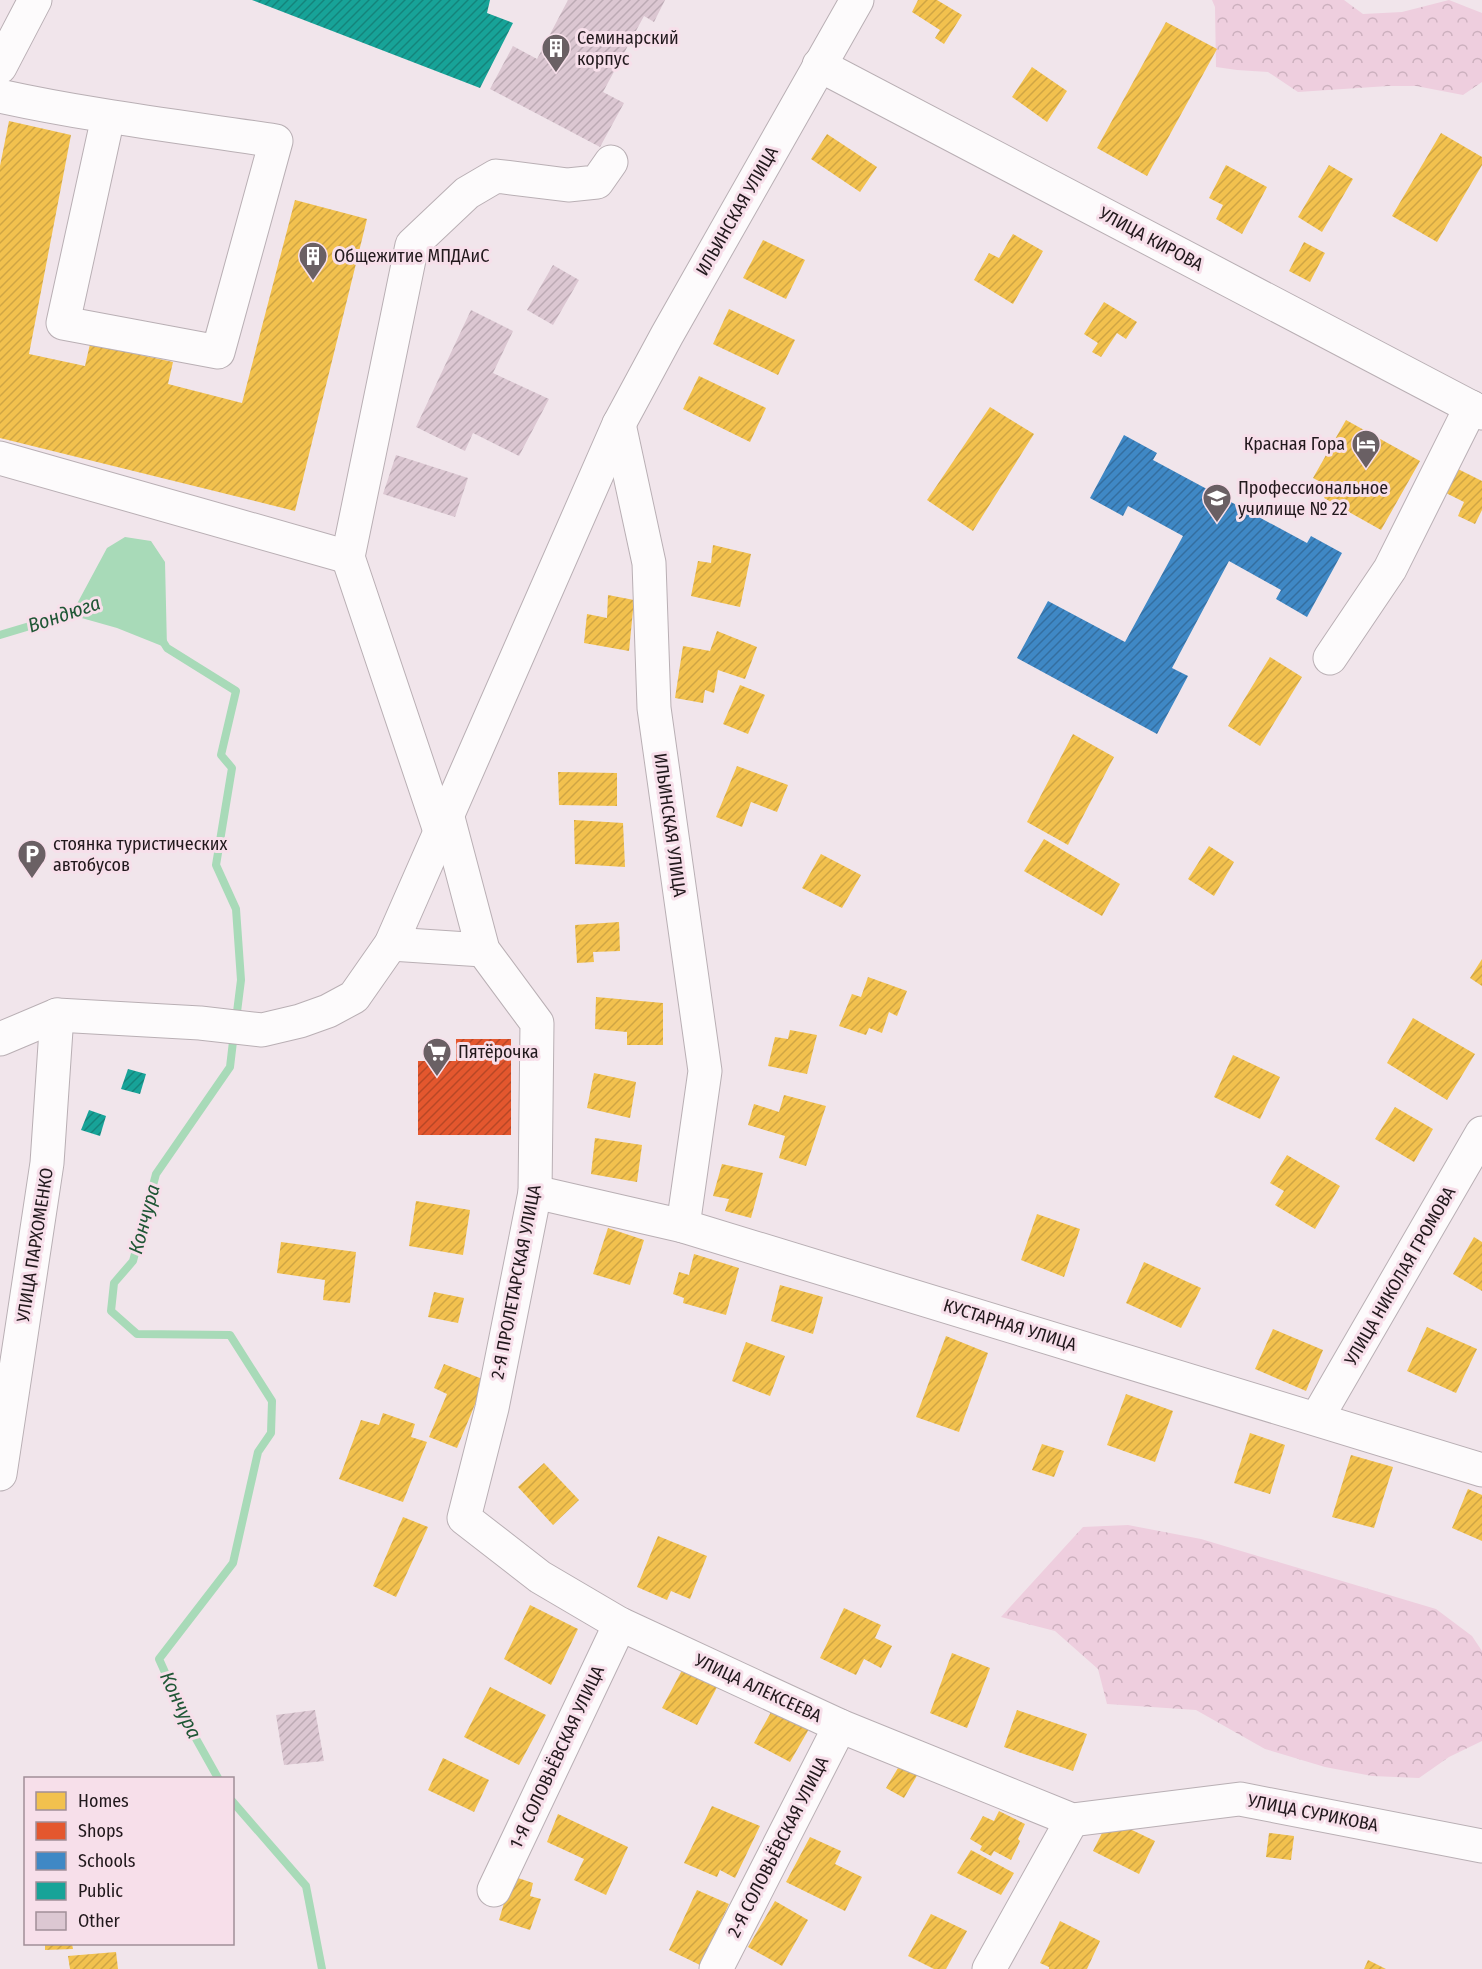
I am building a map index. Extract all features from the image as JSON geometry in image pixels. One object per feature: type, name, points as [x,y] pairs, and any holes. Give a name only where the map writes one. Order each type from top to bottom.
[{"type":"street","points":[[0,67],[35,0]]},
{"type":"street","name":"ИЛЬИНСКАЯ УЛИЦА","points":[[57,1014],[200,1023],[262,1030],[300,1021],[328,1011],[354,997],[391,944],[619,423],[857,0]]},
{"type":"street","name":"УЛИЦА КИРОВА","points":[[819,65],[1477,410]]},
{"type":"street","points":[[0,96],[108,117],[276,141],[218,352],[63,322],[108,117]]},
{"type":"street","points":[[0,458],[348,557],[412,245],[467,193],[496,176],[568,185],[597,183],[611,162]]},
{"type":"street","points":[[1330,658],[1390,569],[1477,410]]},
{"type":"street","name":"ИЛЬИНСКАЯ УЛИЦА","points":[[619,423],[649,563],[654,708],[705,1071],[683,1226]]},
{"type":"street","name":"2-Я ПРОЛЕТАРСКАЯ УЛИЦА","points":[[348,557],[443,822],[483,950],[537,1023],[535,1192],[492,1408],[464,1518]]},
{"type":"street","points":[[391,944],[483,950]]},
{"type":"street","points":[[0,1039],[57,1014]]},
{"type":"street","name":"УЛИЦА ПАРХОМЕНКО","points":[[0,1474],[47,1163],[57,1014]]},
{"type":"street","name":"УЛИЦА НИКОЛАЯ ГРОМОВА","points":[[1317,1419],[1482,1132]]},
{"type":"street","name":"КУСТАРНАЯ УЛИЦА","points":[[535,1192],[683,1226],[1482,1470]]},
{"type":"street","name":"УЛИЦА АЛЕКСЕЕВА","points":[[464,1518],[540,1577],[620,1624],[840,1725],[1072,1820]]},
{"type":"street","name":"1-Я СОЛОВЬЁВСКАЯ УЛИЦА","points":[[494,1890],[620,1624]]},
{"type":"street","name":"2-Я СОЛОВЬЁВСКАЯ УЛИЦА","points":[[716,1969],[840,1725]]},
{"type":"street","name":"УЛИЦА СУРИКОВА","points":[[1072,1820],[1240,1799],[1482,1846]]},
{"type":"street","points":[[989,1969],[1072,1820]]},
{"type":"green space","points":[[1212,0],[1344,0],[1363,14],[1402,12],[1449,0],[1482,13],[1482,82],[1463,95],[1416,86],[1298,92],[1268,72],[1216,67],[1215,7]]},
{"type":"green space","points":[[1128,1525],[1201,1539],[1436,1609],[1472,1636],[1482,1651],[1482,1741],[1449,1757],[1419,1778],[1372,1776],[1325,1767],[1265,1749],[1196,1710],[1107,1704],[1098,1669],[1055,1631],[1001,1617],[1083,1527]]},
{"type":"shaded area","points":[[125,537],[151,541],[165,562],[167,648],[117,628],[71,615],[107,548]]},
{"type":"building: Homes","points":[[918,0],[937,0],[962,15],[944,44],[935,38],[940,30],[912,12]]},
{"type":"building: Homes","points":[[1166,22],[1217,49],[1147,176],[1097,148]]},
{"type":"building: Homes","points":[[1032,67],[1067,91],[1047,122],[1012,97]]},
{"type":"building: Homes","name":"Общежитие МПДАиС","points":[[9,121],[71,135],[29,354],[85,366],[90,344],[173,362],[168,384],[242,403],[295,200],[367,219],[295,511],[0,438],[0,166]]},
{"type":"building: Homes","points":[[1441,133],[1482,157],[1482,165],[1437,242],[1392,216]]},
{"type":"building: Homes","points":[[827,134],[877,167],[860,192],[811,159]]},
{"type":"building: Homes","points":[[1226,165],[1267,187],[1242,234],[1216,219],[1223,205],[1209,198]]},
{"type":"building: Homes","points":[[1329,165],[1353,179],[1322,232],[1298,217]]},
{"type":"building: Homes","points":[[1013,234],[1043,251],[1013,304],[974,280],[989,253],[999,258]]},
{"type":"building: Homes","points":[[763,240],[805,260],[786,299],[743,278]]},
{"type":"building: Homes","points":[[1304,242],[1325,253],[1310,282],[1289,271]]},
{"type":"building: Homes","points":[[1104,302],[1137,322],[1126,339],[1117,333],[1101,357],[1092,352],[1098,343],[1084,334]]},
{"type":"building: Homes","points":[[729,309],[795,340],[778,375],[713,344]]},
{"type":"building: Homes","points":[[699,376],[766,408],[750,442],[683,409]]},
{"type":"building: Homes","points":[[990,407],[1034,434],[973,531],[927,500]]},
{"type":"building: Homes","name":"Красная Гора","points":[[1346,420],[1420,461],[1381,530],[1324,498],[1330,487],[1313,478]]},
{"type":"building: Homes","points":[[1454,467],[1482,481],[1482,510],[1475,524],[1458,516],[1464,502],[1442,491]]},
{"type":"building: Homes","points":[[713,545],[751,554],[740,607],[691,596],[698,561],[711,563]]},
{"type":"building: Homes","points":[[608,595],[634,600],[629,651],[584,643],[587,614],[607,618]]},
{"type":"building: Homes","points":[[717,631],[757,647],[745,679],[718,670],[714,693],[705,690],[703,703],[675,698],[683,646],[710,651]]},
{"type":"building: Homes","points":[[1270,657],[1302,677],[1260,746],[1228,726]]},
{"type":"building: Homes","points":[[740,685],[765,695],[748,734],[723,724]]},
{"type":"building: Homes","points":[[1073,734],[1114,757],[1068,845],[1027,822]]},
{"type":"building: Homes","points":[[737,766],[788,785],[777,812],[751,802],[742,827],[716,817]]},
{"type":"building: Homes","points":[[558,772],[617,773],[617,806],[559,805]]},
{"type":"building: Homes","points":[[574,820],[623,823],[625,867],[575,864]]},
{"type":"building: Homes","points":[[1044,839],[1120,884],[1102,916],[1024,871]]},
{"type":"building: Homes","points":[[1209,846],[1234,862],[1214,896],[1188,879]]},
{"type":"building: Homes","points":[[821,854],[861,875],[842,908],[802,888]]},
{"type":"building: Homes","points":[[619,922],[620,951],[593,952],[594,962],[577,963],[575,925]]},
{"type":"building: Homes","points":[[1482,959],[1482,986],[1470,978]]},
{"type":"building: Homes","points":[[868,977],[907,991],[897,1016],[889,1012],[882,1033],[869,1028],[866,1035],[839,1026],[852,994],[861,997]]},
{"type":"building: Homes","points":[[596,997],[663,1003],[663,1045],[627,1045],[627,1032],[595,1029]]},
{"type":"building: Homes","points":[[1413,1018],[1475,1054],[1447,1100],[1387,1063]]},
{"type":"building: Homes","points":[[790,1030],[817,1035],[807,1074],[768,1066],[775,1037],[788,1039]]},
{"type":"building: Homes","points":[[1233,1055],[1280,1077],[1260,1119],[1214,1097]]},
{"type":"building: Homes","points":[[594,1073],[636,1082],[630,1118],[587,1108]]},
{"type":"building: Homes","points":[[784,1095],[826,1106],[806,1166],[779,1158],[785,1136],[748,1125],[754,1104],[779,1112]]},
{"type":"building: Homes","points":[[1395,1107],[1433,1129],[1414,1162],[1375,1139]]},
{"type":"building: Homes","points":[[595,1138],[642,1145],[637,1182],[591,1174]]},
{"type":"building: Homes","points":[[1287,1155],[1340,1186],[1315,1229],[1275,1205],[1284,1191],[1270,1183]]},
{"type":"building: Homes","points":[[722,1164],[763,1173],[751,1218],[725,1211],[729,1199],[713,1196]]},
{"type":"building: Homes","points":[[416,1201],[470,1210],[463,1255],[409,1246]]},
{"type":"building: Homes","points":[[1037,1214],[1080,1229],[1064,1277],[1021,1260]]},
{"type":"building: Homes","points":[[608,1228],[644,1240],[630,1285],[593,1274]]},
{"type":"building: Homes","points":[[1474,1237],[1482,1242],[1482,1291],[1453,1274]]},
{"type":"building: Homes","points":[[281,1242],[356,1252],[350,1303],[323,1300],[325,1280],[277,1273]]},
{"type":"building: Homes","points":[[694,1254],[739,1268],[726,1315],[683,1303],[684,1298],[673,1294],[679,1272],[689,1275]]},
{"type":"building: Homes","points":[[1144,1262],[1201,1288],[1181,1328],[1126,1303]]},
{"type":"building: Homes","points":[[780,1285],[823,1297],[813,1334],[771,1321]]},
{"type":"building: Homes","points":[[434,1292],[464,1298],[458,1323],[428,1317]]},
{"type":"building: Homes","points":[[1427,1327],[1477,1349],[1456,1393],[1407,1371]]},
{"type":"building: Homes","points":[[1273,1329],[1323,1350],[1306,1391],[1255,1369]]},
{"type":"building: Homes","points":[[946,1336],[988,1353],[959,1432],[916,1417]]},
{"type":"building: Homes","points":[[746,1342],[785,1356],[770,1396],[732,1381]]},
{"type":"building: Homes","points":[[444,1364],[485,1380],[457,1448],[429,1437],[447,1394],[434,1388]]},
{"type":"building: Homes","points":[[1126,1394],[1173,1411],[1155,1462],[1107,1445]]},
{"type":"building: Homes","points":[[383,1413],[415,1424],[411,1437],[427,1442],[403,1502],[339,1479],[361,1420],[379,1425]]},
{"type":"building: Homes","points":[[1250,1433],[1285,1445],[1270,1494],[1234,1483]]},
{"type":"building: Homes","points":[[1042,1444],[1064,1451],[1054,1477],[1032,1470]]},
{"type":"building: Homes","points":[[1351,1455],[1393,1467],[1374,1528],[1332,1517]]},
{"type":"building: Homes","points":[[544,1463],[579,1500],[553,1525],[518,1487]]},
{"type":"building: Homes","points":[[1468,1489],[1482,1495],[1482,1541],[1452,1528]]},
{"type":"building: Homes","points":[[403,1517],[428,1527],[396,1597],[373,1586]]},
{"type":"building: Homes","points":[[658,1536],[707,1556],[690,1599],[671,1591],[667,1600],[637,1587]]},
{"type":"building: Homes","points":[[530,1605],[578,1629],[551,1685],[504,1659]]},
{"type":"building: Homes","points":[[844,1608],[881,1625],[875,1638],[892,1646],[881,1668],[864,1659],[856,1675],[820,1658]]},
{"type":"building: Homes","points":[[952,1653],[990,1668],[967,1728],[930,1713]]},
{"type":"building: Homes","points":[[689,1657],[724,1674],[697,1725],[662,1708]]},
{"type":"building: Homes","points":[[490,1687],[546,1715],[519,1765],[464,1737]]},
{"type":"building: Homes","points":[[776,1703],[813,1722],[790,1762],[754,1743]]},
{"type":"building: Homes","points":[[1017,1710],[1087,1734],[1073,1771],[1004,1747]]},
{"type":"building: Homes","points":[[443,1758],[489,1780],[474,1812],[428,1790]]},
{"type":"building: Homes","points":[[901,1763],[919,1772],[904,1798],[886,1788]]},
{"type":"building: Homes","points":[[712,1806],[760,1826],[735,1878],[720,1870],[717,1877],[684,1863]]},
{"type":"building: Homes","points":[[999,1811],[1025,1824],[1011,1860],[994,1851],[991,1856],[980,1850],[982,1846],[970,1839],[983,1816],[994,1821]]},
{"type":"building: Homes","points":[[558,1814],[628,1847],[606,1895],[574,1880],[584,1859],[547,1842]]},
{"type":"building: Homes","points":[[1109,1819],[1155,1841],[1139,1874],[1093,1851]]},
{"type":"building: Homes","points":[[1269,1833],[1294,1836],[1291,1860],[1266,1857]]},
{"type":"building: Homes","points":[[810,1837],[841,1851],[835,1864],[862,1877],[845,1911],[786,1882]]},
{"type":"building: Homes","points":[[971,1850],[1014,1873],[1001,1895],[957,1873]]},
{"type":"building: Homes","points":[[512,1876],[533,1883],[530,1896],[541,1899],[530,1930],[499,1920]]},
{"type":"building: Homes","points":[[697,1890],[729,1904],[700,1965],[669,1950]]},
{"type":"building: Homes","points":[[775,1901],[808,1920],[782,1966],[748,1947]]},
{"type":"building: Homes","points":[[931,1914],[967,1931],[946,1969],[934,1969],[908,1956]]},
{"type":"building: Homes","points":[[1060,1921],[1100,1941],[1087,1969],[1049,1969],[1040,1963]]},
{"type":"building: Homes","points":[[45,1945],[72,1945],[73,1949],[45,1950]]},
{"type":"building: Homes","points":[[116,1952],[118,1969],[70,1969],[68,1956]]},
{"type":"building: Homes","points":[[1368,1960],[1386,1969],[1364,1969]]},
{"type":"building: Shops","points":[[456,1039],[511,1039],[511,1135],[418,1135],[418,1061],[456,1061]]},
{"type":"building: Schools","points":[[1124,435],[1157,453],[1153,460],[1307,543],[1311,536],[1342,553],[1307,617],[1276,599],[1281,590],[1229,561],[1172,668],[1188,676],[1157,734],[1017,658],[1048,601],[1125,642],[1183,536],[1128,506],[1123,516],[1090,498]]},
{"type":"building: Public","points":[[252,0],[490,0],[487,13],[513,23],[480,88]]},
{"type":"building: Public","points":[[128,1069],[146,1074],[140,1094],[121,1089]]},
{"type":"building: Public","points":[[89,1110],[106,1116],[100,1136],[81,1130]]},
{"type":"building: Other","name":"Семинарский корпус","points":[[568,0],[665,0],[654,22],[644,16],[603,92],[624,103],[600,147],[490,89],[513,46],[537,59]]},
{"type":"building: Other","points":[[553,265],[579,280],[553,325],[527,310]]},
{"type":"building: Other","points":[[471,310],[513,331],[493,373],[549,399],[519,456],[473,433],[465,451],[416,427]]},
{"type":"building: Other","points":[[396,455],[468,478],[455,517],[383,494]]},
{"type":"building: Other","points":[[315,1710],[324,1761],[284,1765],[276,1715]]},
{"type":"waterway","name":"Вондюга","points":[[0,635],[80,611]]},
{"type":"waterway","name":"Кончура","points":[[162,640],[167,648],[236,691],[221,755],[232,768],[216,865],[236,909],[241,980],[236,1020]]},
{"type":"waterway","name":"Кончура","points":[[217,1777],[190,1728],[159,1659],[233,1563],[258,1452],[271,1433],[272,1401],[230,1335],[137,1334],[111,1311],[114,1283],[133,1261],[156,1174],[230,1067],[234,1033]]},
{"type":"waterway","name":"Кончура","points":[[234,1803],[306,1886],[322,1969]]},
{"type":"place","name":"Семинарский корпус","points":[[556,74]]},
{"type":"place","name":"Общежитие МПДАиС","points":[[313,282]]},
{"type":"place","name":"Красная Гора","points":[[1366,470]]},
{"type":"place","name":"Профессиональное училище № 22","points":[[1217,524]]},
{"type":"place","name":"стоянка туристических автобусов","points":[[32,880]]},
{"type":"place","name":"Пятёрочка","points":[[437,1078]]}]
